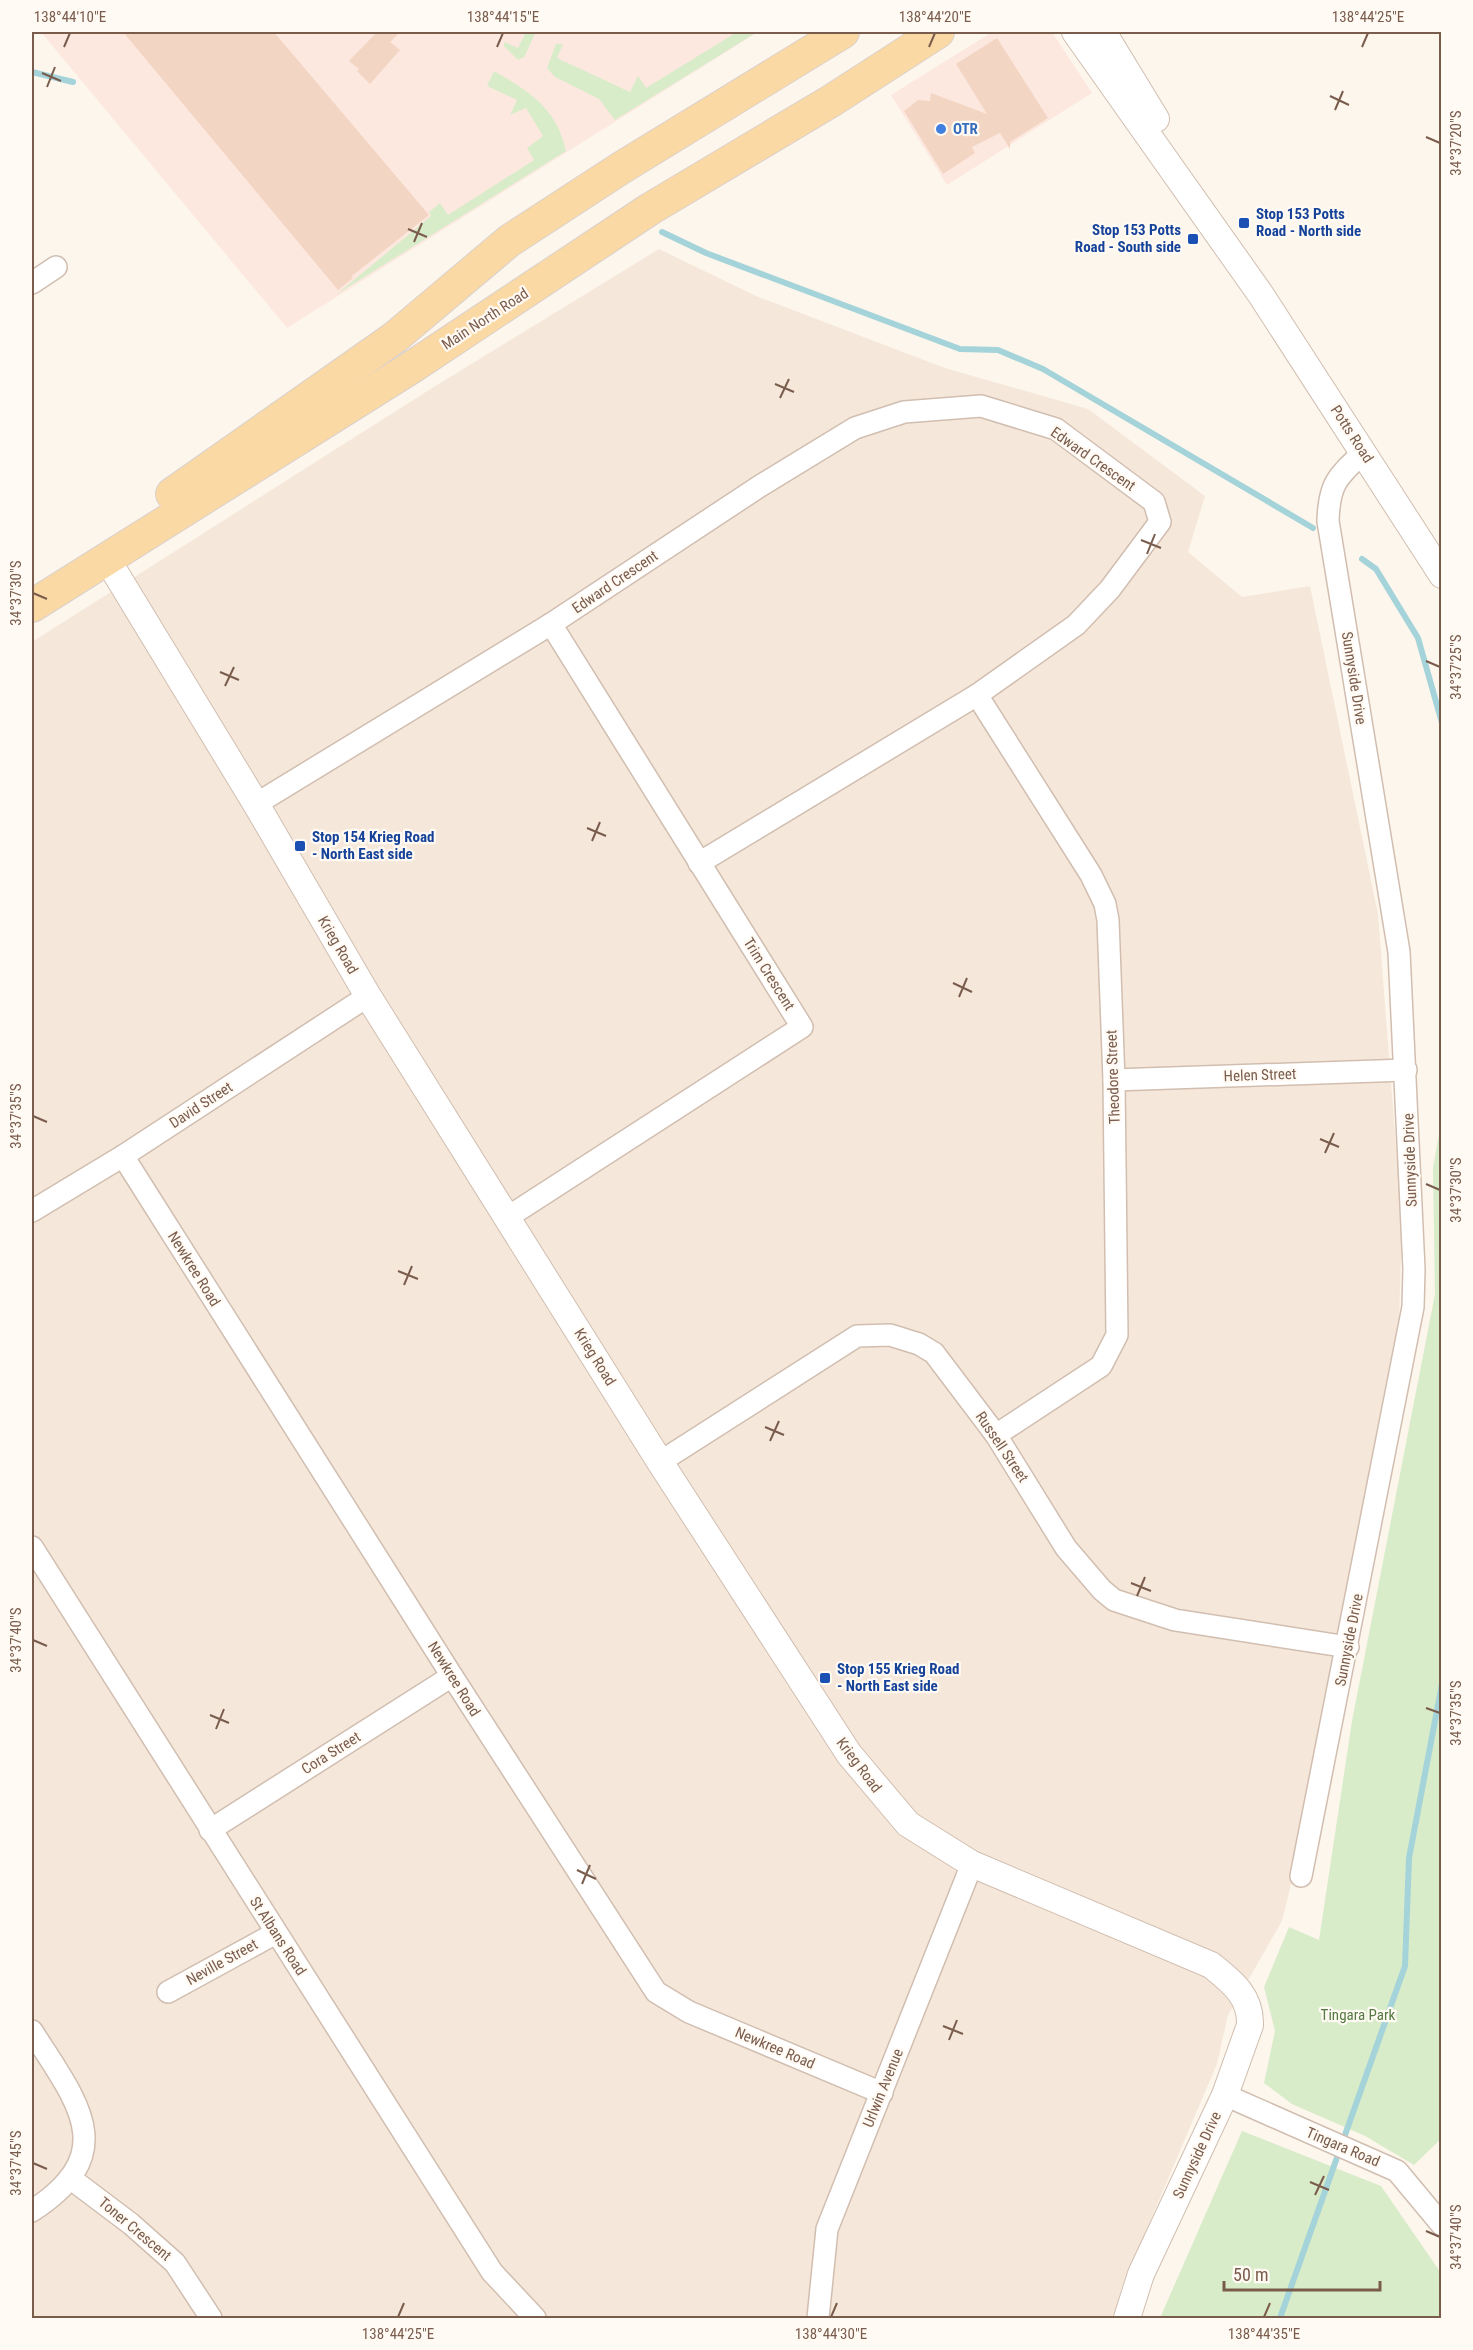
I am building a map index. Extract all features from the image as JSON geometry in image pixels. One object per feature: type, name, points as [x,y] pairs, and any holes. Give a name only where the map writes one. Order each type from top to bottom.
[{"type":"main road","points":[[32,581],[181,488],[394,338],[509,241],[621,168],[843,32]]},
{"type":"main road","name":"Main North Road","points":[[32,606],[421,361],[650,209],[831,101],[938,32]]},
{"type":"main road","points":[[61,563],[88,558],[107,559],[123,524]]},
{"type":"street","name":"Potts Road","points":[[1075,32],[1261,295],[1442,575]]},
{"type":"street","name":"Potts Road","points":[[1103,32],[1261,295]]},
{"type":"street","points":[[32,283],[56,267]]},
{"type":"street","name":"Edward Crescent","points":[[256,804],[551,624],[760,486],[855,428],[904,412],[981,406],[1056,429],[1154,502],[1160,522],[1110,589],[1076,625],[977,695],[699,862]]},
{"type":"street","name":"Sunnyside Drive","points":[[1302,1876],[1413,1307],[1414,1269],[1406,1070],[1398,952],[1328,520],[1330,498],[1336,478],[1364,452]]},
{"type":"street","name":"Krieg Road","points":[[107,559],[256,804],[368,996],[660,1462],[849,1754],[908,1824],[972,1864],[1211,1965],[1240,1989]]},
{"type":"street","name":"Trim Crescent","points":[[508,1217],[802,1027],[551,624]]},
{"type":"street","name":"Theodore Street","points":[[977,695],[1091,875],[1104,904],[1108,920],[1114,1080],[1117,1335],[1101,1366],[996,1435]]},
{"type":"street","name":"David Street","points":[[32,1211],[123,1156],[368,996]]},
{"type":"street","name":"Helen Street","points":[[1114,1080],[1406,1070]]},
{"type":"street","name":"Newkree Road","points":[[123,1156],[452,1676],[656,1992],[689,2012],[882,2093]]},
{"type":"street","name":"Russell Street","points":[[660,1462],[857,1336],[890,1335],[919,1344],[934,1353],[996,1435],[1066,1548],[1102,1590],[1114,1600],[1176,1620],[1348,1647]]},
{"type":"street","name":"St Albans Road","points":[[32,1550],[492,2272],[535,2319]]},
{"type":"street","name":"Cora Street","points":[[210,1830],[452,1676]]},
{"type":"street","name":"Urlwin Avenue","points":[[818,2319],[827,2229],[972,1864]]},
{"type":"street","name":"Neville Street","points":[[168,1992],[276,1933]]},
{"type":"street","name":"Sunnyside Drive","points":[[1127,2319],[1141,2274],[1225,2096],[1250,2025],[1250,2013],[1240,1989]]},
{"type":"street","points":[[32,2031],[82,2115],[84,2129],[78,2168],[56,2195],[32,2211]]},
{"type":"street","name":"Tingara Road","points":[[1225,2096],[1397,2171],[1442,2225]]},
{"type":"street","name":"Toner Crescent","points":[[70,2178],[130,2224],[175,2263],[211,2319]]},
{"type":"shaded area","points":[[41,32],[758,32],[287,328]]},
{"type":"shaded area","points":[[992,32],[1052,32],[1092,93],[947,185],[891,95]]},
{"type":"shaded area","points":[[659,249],[756,296],[945,368],[1088,409],[1205,496],[1188,552],[1242,597],[1310,586],[1378,914],[1402,1224],[1399,1321],[1307,1820],[1282,1921],[1228,2015],[1217,2064],[1122,2287],[1113,2318],[32,2318],[32,642],[429,390]]},
{"type":"green space","points":[[526,32],[536,32],[524,57],[518,60],[504,46],[504,42],[518,48]]},
{"type":"green space","points":[[737,32],[757,32],[615,120],[599,99],[555,77],[547,68],[556,44],[563,44],[557,58],[630,92],[638,76],[646,88]]},
{"type":"green space","points":[[494,71],[540,102],[556,123],[566,151],[337,294],[431,216],[429,212],[440,203],[448,215],[534,160],[527,148],[543,136],[526,108],[510,115],[517,100],[487,86]]},
{"type":"green space","name":"Tingara Park","points":[[1441,1123],[1442,2138],[1414,2165],[1365,2136],[1292,2104],[1264,2083],[1275,2031],[1264,1987],[1289,1927],[1319,1940],[1352,1721],[1435,1294],[1433,1168]]},
{"type":"green space","points":[[1242,2131],[1381,2186],[1441,2273],[1441,2318],[1160,2318]]},
{"type":"building","points":[[123,32],[274,32],[429,215],[352,276],[353,278],[338,290]]},
{"type":"building","points":[[377,32],[400,32],[390,42],[400,50],[370,84],[357,71],[359,69],[349,61]]},
{"type":"building","points":[[997,38],[1048,118],[1010,142],[1010,149],[1000,133],[972,147],[975,153],[943,174],[904,111],[918,100],[930,101],[931,93],[987,114],[956,64]]},
{"type":"waterway","points":[[32,72],[73,82]]},
{"type":"waterway","points":[[662,232],[706,253],[960,349],[998,350],[1043,369],[1313,528]]},
{"type":"waterway","points":[[1362,559],[1376,569],[1418,638],[1442,723]]},
{"type":"waterway","points":[[1280,2318],[1405,1966],[1409,1858],[1442,1684]]},
{"type":"place","name":"OTR","points":[[941,129]]},
{"type":"place","name":"Stop 153 Potts Road - North side","points":[[1244,223]]},
{"type":"place","name":"Stop 153 Potts Road - South side","points":[[1193,239]]},
{"type":"place","name":"Stop 154 Krieg Road - North East side","points":[[300,846]]},
{"type":"place","name":"Stop 155 Krieg Road - North East side","points":[[825,1678]]}]
